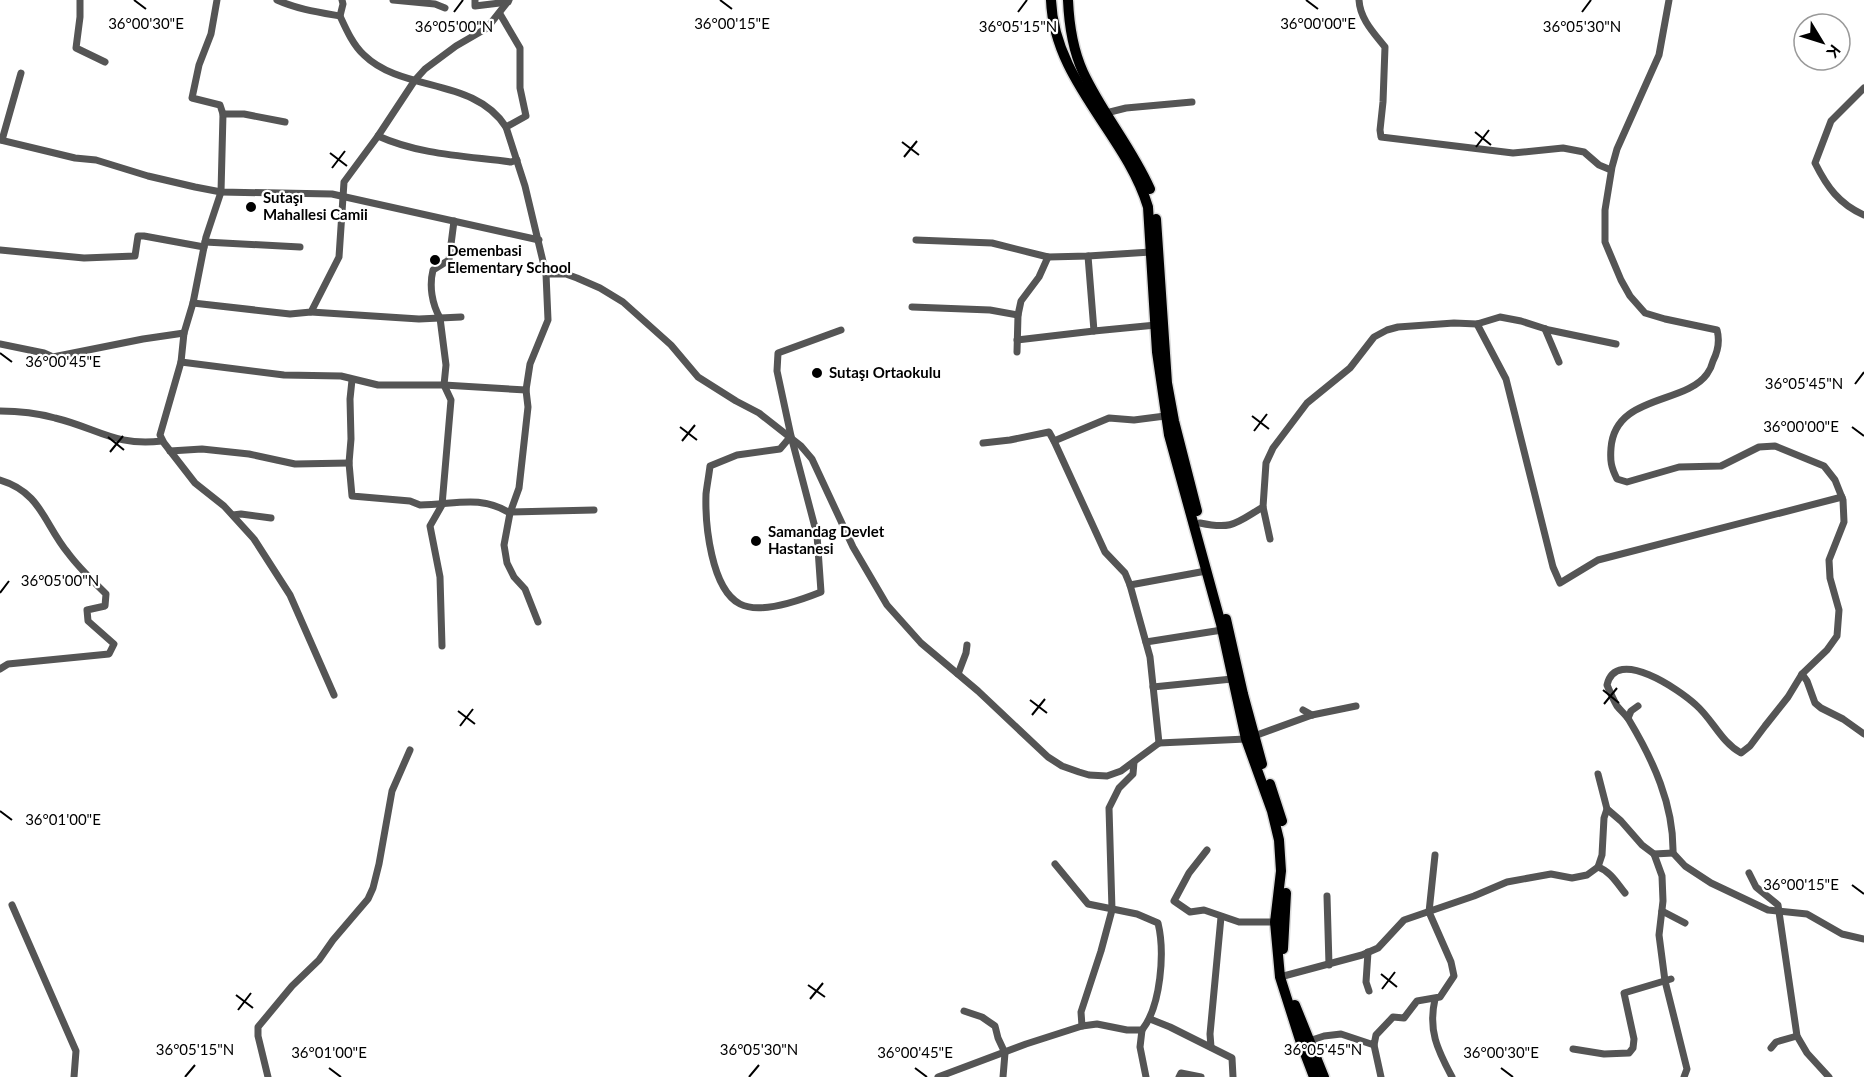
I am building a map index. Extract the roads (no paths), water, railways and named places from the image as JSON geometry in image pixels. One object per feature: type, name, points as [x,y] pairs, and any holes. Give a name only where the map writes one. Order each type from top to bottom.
[{"type":"highway","points":[[1051,0],[1056,31],[1064,56],[1093,109],[1131,166],[1148,207],[1157,352],[1168,435],[1222,630],[1232,679],[1280,840],[1281,871],[1275,922],[1283,976],[1314,1077]]},
{"type":"highway","points":[[1068,0],[1070,29],[1083,71],[1142,171],[1155,209],[1167,383],[1174,421],[1232,640],[1250,738],[1279,807],[1288,853],[1283,976]]},
{"type":"highway","points":[[1305,1042],[1324,1077]]},
{"type":"street","points":[[80,0],[76,48],[105,62]]},
{"type":"street","points":[[217,0],[212,34],[199,65],[192,98],[220,105],[223,114],[221,192],[205,245],[184,333],[181,362],[160,435],[162,441],[195,483],[233,515],[254,539],[290,595],[334,695]]},
{"type":"street","points":[[277,0],[307,11],[340,15]]},
{"type":"street","points":[[342,0],[340,15],[352,39],[364,55],[384,69],[414,80],[458,91],[485,105],[502,120],[517,160],[546,274],[548,320],[530,364],[526,390],[528,407],[519,488],[504,545],[507,563],[514,578],[525,589],[538,622]]},
{"type":"street","points":[[393,0],[435,4],[445,8]]},
{"type":"street","points":[[475,0],[475,6],[508,1]]},
{"type":"street","points":[[1359,0],[1367,25],[1385,47],[1381,137],[1513,153],[1563,148],[1584,152],[1599,165],[1611,170]]},
{"type":"street","points":[[1669,0],[1659,55],[1617,149],[1611,170],[1605,210],[1605,242],[1616,271],[1630,296],[1645,313],[1665,320],[1717,330],[1719,340],[1715,357],[1707,374],[1695,385],[1646,405],[1629,414],[1617,426],[1611,438],[1610,465],[1617,479],[1627,482],[1679,466],[1720,466],[1760,447],[1775,446],[1824,466],[1835,480],[1842,497],[1844,522],[1828,560],[1830,578],[1839,610],[1837,636],[1827,650],[1802,674],[1788,697],[1750,746],[1741,753],[1729,747],[1696,705],[1662,680],[1628,669],[1615,671],[1608,678],[1606,685],[1618,708],[1628,718],[1647,750],[1664,792],[1674,838],[1673,853],[1685,866],[1711,883],[1768,910],[1807,914],[1842,934],[1864,939]]},
{"type":"street","points":[[311,312],[339,257],[344,182],[378,136],[414,80],[456,46],[487,28],[508,1]]},
{"type":"street","points":[[500,14],[520,48],[519,88],[526,116],[506,127]]},
{"type":"street","points":[[21,73],[1,140],[75,158],[96,160],[148,176],[221,192],[332,194],[538,240]]},
{"type":"street","points":[[1864,88],[1831,121],[1815,163],[1838,199],[1851,210],[1864,215]]},
{"type":"street","points":[[1106,113],[1126,108],[1192,102]]},
{"type":"street","points":[[223,114],[244,114],[285,122]]},
{"type":"street","points":[[378,136],[440,154],[511,162],[517,160]]},
{"type":"street","points":[[442,645],[440,578],[430,526],[442,505],[451,400],[444,385],[446,365],[440,318],[436,312],[430,286],[433,270],[449,260],[454,221]]},
{"type":"street","points":[[0,250],[84,258],[135,256],[138,236],[205,245],[300,247]]},
{"type":"street","points":[[916,240],[992,243],[1048,257],[1151,252]]},
{"type":"street","points":[[1088,256],[1094,331]]},
{"type":"street","points":[[1017,352],[1018,315],[1021,300],[1039,277],[1048,257]]},
{"type":"street","points":[[546,274],[566,274],[600,288],[623,302],[671,345],[698,377],[759,413],[791,436],[812,459],[853,548],[887,605],[921,644],[958,674],[1048,757],[1062,766],[1089,775],[1107,776],[1121,771],[1159,743],[1250,738],[1312,715],[1356,706]]},
{"type":"street","points":[[193,303],[290,314],[311,312],[461,317]]},
{"type":"street","points":[[912,307],[990,310],[1018,315]]},
{"type":"street","points":[[1270,539],[1263,507],[1266,463],[1273,448],[1307,403],[1350,368],[1374,338],[1398,327],[1454,323],[1477,324],[1500,317],[1616,344]]},
{"type":"street","points":[[1477,324],[1506,379],[1553,567],[1560,583],[1598,560],[1842,497]]},
{"type":"street","points":[[1017,340],[1156,325]]},
{"type":"street","points":[[1545,329],[1559,362]]},
{"type":"street","points":[[791,436],[780,449],[737,455],[710,466],[706,494],[710,549],[724,591],[741,605],[767,608],[820,592],[817,535],[807,506],[777,371],[778,353],[841,330]]},
{"type":"street","points":[[0,344],[53,357],[184,333]]},
{"type":"street","points":[[181,362],[284,375],[341,376],[378,386],[444,385],[526,390]]},
{"type":"street","points":[[352,380],[349,464],[352,496],[410,501],[420,505],[485,502],[511,513],[594,510]]},
{"type":"street","points":[[0,411],[20,411],[55,418],[120,441],[143,443],[162,441]]},
{"type":"street","points":[[1054,441],[1109,418],[1134,420],[1165,416]]},
{"type":"street","points":[[983,442],[1010,440],[1048,432],[1054,441],[1105,552],[1125,573],[1130,585],[1146,642],[1159,743]]},
{"type":"street","points":[[170,451],[202,448],[249,454],[295,464],[349,464]]},
{"type":"street","points":[[0,480],[12,483],[38,503],[66,552],[106,594],[105,606],[87,610],[88,621],[114,644],[110,654],[8,664],[0,669]]},
{"type":"street","points":[[1200,524],[1229,526],[1263,507]]},
{"type":"street","points":[[233,515],[271,518]]},
{"type":"street","points":[[1130,585],[1206,571]]},
{"type":"street","points":[[1146,642],[1222,630]]},
{"type":"street","points":[[958,674],[967,645]]},
{"type":"street","points":[[1802,674],[1815,703],[1864,734]]},
{"type":"street","points":[[1153,687],[1232,679]]},
{"type":"street","points":[[1628,718],[1631,711],[1638,706]]},
{"type":"street","points":[[1303,710],[1312,715]]},
{"type":"street","points":[[268,1077],[258,1027],[292,986],[319,960],[368,899],[379,864],[392,791],[410,750]]},
{"type":"street","points":[[1082,1026],[1081,1012],[1112,910],[1109,808],[1119,788],[1133,774],[1134,762]]},
{"type":"street","points":[[1283,976],[1329,965],[1378,948],[1404,920],[1507,882],[1551,874],[1572,878],[1587,875],[1598,867],[1602,855],[1604,818],[1607,809],[1598,774]]},
{"type":"street","points":[[1607,809],[1654,854],[1662,876],[1659,935],[1687,1069],[1684,1077]]},
{"type":"street","points":[[1207,850],[1189,873],[1174,901],[1190,912],[1204,910],[1239,922],[1275,922]]},
{"type":"street","points":[[1654,854],[1673,853]]},
{"type":"street","points":[[1381,1077],[1374,1045],[1376,1035],[1393,1017],[1404,1018],[1417,1001],[1440,997],[1450,986],[1454,976],[1451,962],[1429,912],[1435,855]]},
{"type":"street","points":[[1056,864],[1088,904],[1137,914],[1158,923],[1162,937],[1160,980],[1150,1019],[1142,1030],[1140,1047],[1146,1077]]},
{"type":"street","points":[[1598,867],[1605,869],[1625,893]]},
{"type":"street","points":[[1749,873],[1756,887],[1778,905],[1797,1036],[1827,1077]]},
{"type":"street","points":[[1327,896],[1329,965]]},
{"type":"street","points":[[12,905],[76,1051],[74,1077]]},
{"type":"street","points":[[1662,911],[1685,923]]},
{"type":"street","points":[[1211,1047],[1210,1034],[1221,917]]},
{"type":"street","points":[[1368,952],[1366,982],[1369,991]]},
{"type":"street","points":[[1573,1049],[1604,1054],[1629,1053],[1633,1048],[1634,1039],[1624,993],[1668,980]]},
{"type":"street","points":[[1435,999],[1431,1016],[1432,1029],[1452,1077]]},
{"type":"street","points":[[964,1011],[982,1017],[995,1026],[1005,1053],[1003,1077]]},
{"type":"street","points":[[1150,1019],[1233,1058],[1233,1077]]},
{"type":"street","points":[[938,1077],[1082,1026],[1097,1024],[1127,1030],[1142,1030]]},
{"type":"street","points":[[1305,1042],[1341,1034],[1374,1045]]},
{"type":"street","points":[[1771,1048],[1776,1042],[1797,1036]]},
{"type":"street","points":[[1179,1077],[1181,1073],[1201,1077]]},
{"type":"place","name":"Sutaşı Mahallesi Camii","points":[[251,207]]},
{"type":"place","name":"Demenbasi Elementary School","points":[[435,260]]},
{"type":"place","name":"Sutaşı Ortaokulu","points":[[817,373]]},
{"type":"place","name":"Samandag Devlet Hastanesi","points":[[756,541]]}]
